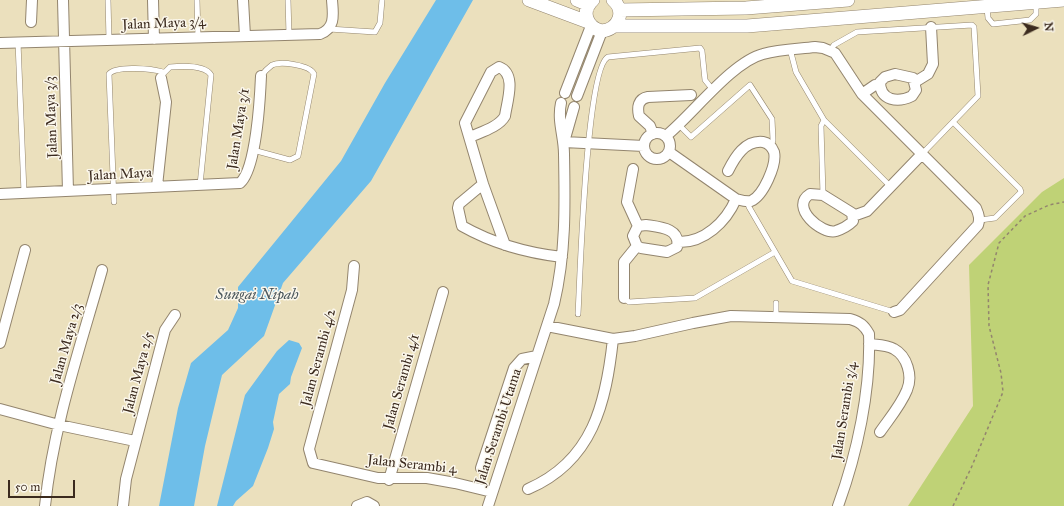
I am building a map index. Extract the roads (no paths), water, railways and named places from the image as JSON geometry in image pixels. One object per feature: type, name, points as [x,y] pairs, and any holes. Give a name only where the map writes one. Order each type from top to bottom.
[{"type":"street","points":[[31,22],[32,0]]},
{"type":"street","name":"Jalan Maya 3/3","points":[[63,0],[68,191]]},
{"type":"street","points":[[153,0],[154,39]]},
{"type":"street","points":[[243,0],[245,36]]},
{"type":"street","points":[[328,29],[333,20],[332,0]]},
{"type":"street","points":[[529,0],[599,26],[747,26],[1036,4],[1064,0]]},
{"type":"street","points":[[599,26],[619,19],[616,3],[746,8],[848,0]]},
{"type":"street","points":[[586,2],[586,13],[599,26]]},
{"type":"street","name":"Jalan Serambi Utama","points":[[488,506],[547,326],[558,286],[562,257],[565,213],[564,142],[559,123],[563,98],[599,26]]},
{"type":"street","name":"Jalan Serambi Utama","points":[[564,142],[599,26]]},
{"type":"street","points":[[915,82],[928,74],[933,64],[931,27]]},
{"type":"street","name":"Jalan Maya 3/4","points":[[0,43],[320,34],[328,29]]},
{"type":"street","points":[[666,136],[741,64],[762,54],[790,49],[819,48],[835,53],[862,94],[976,208],[980,220],[978,225],[900,310],[894,312]]},
{"type":"street","points":[[470,137],[503,120],[505,116],[509,88],[509,75],[504,69],[499,67],[491,72],[465,123],[483,184],[505,245]]},
{"type":"street","points":[[895,74],[908,76],[915,82],[915,93],[912,96],[900,101],[885,96],[880,85],[885,77],[895,74]]},
{"type":"street","points":[[157,186],[166,102],[162,75]]},
{"type":"street","name":"Jalan Maya 3/1","points":[[240,183],[249,172],[260,94],[261,76]]},
{"type":"street","points":[[862,94],[875,85],[880,85]]},
{"type":"street","points":[[653,134],[650,126],[639,116],[637,108],[642,99],[648,97],[691,95]]},
{"type":"street","points":[[653,134],[662,134],[666,136],[670,144],[669,152],[663,158],[654,159],[647,155],[644,146],[646,139],[653,134]]},
{"type":"street","points":[[564,142],[644,146]]},
{"type":"street","points":[[669,152],[736,199],[747,201],[752,200],[763,190],[774,159],[771,147],[766,143],[753,143],[737,154],[728,171]]},
{"type":"street","points":[[853,216],[867,211],[922,154]]},
{"type":"street","points":[[633,169],[627,202],[638,226]]},
{"type":"street","name":"Jalan Maya","points":[[0,194],[240,183]]},
{"type":"street","points":[[483,184],[459,204],[460,222],[466,228],[505,245],[545,255],[562,257]]},
{"type":"street","points":[[810,194],[823,195],[852,213],[853,216],[853,221],[849,224],[836,231],[832,231],[816,224],[803,210],[802,204],[805,197],[810,194]]},
{"type":"street","points":[[678,242],[690,242],[708,234],[731,210],[736,199]]},
{"type":"street","points":[[646,225],[666,228],[674,232],[678,242],[676,247],[669,252],[641,248],[637,246],[633,236],[638,226],[646,225]]},
{"type":"street","points":[[624,298],[624,262],[637,246]]},
{"type":"street","points":[[0,343],[25,250]]},
{"type":"street","name":"Jalan Serambi 4/2","points":[[310,456],[311,441],[352,290],[354,266]]},
{"type":"street","name":"Jalan Maya 2/3","points":[[45,506],[49,469],[59,425],[102,270]]},
{"type":"street","name":"Jalan Serambi 4/1","points":[[389,480],[443,292]]},
{"type":"street","name":"Jalan Maya 2/5","points":[[123,506],[126,478],[165,330],[175,315]]},
{"type":"street","points":[[547,326],[613,339],[635,336],[731,316],[776,316],[850,319],[858,321],[865,327],[869,334],[869,344],[894,348],[901,354],[909,370],[910,381],[907,390],[880,432]]},
{"type":"street","points":[[528,489],[546,482],[574,458],[586,443],[600,411],[610,371],[613,339]]},
{"type":"street","name":"Jalan Serambi 3/4","points":[[838,506],[849,474],[863,404],[869,344]]},
{"type":"street","name":"Jalan Serambi Utama","points":[[481,468],[514,368],[522,360],[537,356]]},
{"type":"street","points":[[0,409],[59,425],[135,441]]},
{"type":"street","points":[[493,434],[510,439]]},
{"type":"street","name":"Jalan Serambi 4","points":[[310,456],[313,463],[319,465],[389,480],[427,478],[492,492]]},
{"type":"street","points":[[357,506],[367,502],[374,506]]},
{"type":"lane","points":[[108,0],[109,40]]},
{"type":"lane","points":[[197,0],[198,37]]},
{"type":"lane","points":[[288,0],[289,35]]},
{"type":"lane","points":[[328,29],[375,32],[380,23],[382,0]]},
{"type":"lane","points":[[830,51],[834,45],[854,33],[931,27],[972,25],[974,27],[978,96],[922,154]]},
{"type":"lane","points":[[18,42],[24,194]]},
{"type":"lane","points":[[578,314],[587,143],[599,72],[606,58],[700,48],[702,51],[705,80],[713,91]]},
{"type":"lane","points":[[790,49],[796,72],[824,120],[891,187]]},
{"type":"lane","points":[[253,150],[290,160],[298,156],[314,74],[308,68],[279,63],[269,68],[261,76]]},
{"type":"lane","points":[[114,202],[109,74],[115,70],[150,68],[162,75],[170,67],[180,66],[206,70],[211,75],[199,186]]},
{"type":"lane","points":[[679,125],[691,137],[748,86],[751,86],[773,123],[773,140],[771,147]]},
{"type":"lane","points":[[823,195],[822,126],[824,120]]},
{"type":"lane","points":[[953,122],[1020,189],[1021,192],[995,218],[980,220]]},
{"type":"lane","points":[[747,201],[775,252],[794,282],[894,312]]},
{"type":"lane","points":[[624,298],[629,302],[695,298],[775,252]]},
{"type":"lane","points":[[776,302],[776,316]]},
{"type":"water","name":"Sungai Nipah","points":[[436,0],[473,0],[371,181],[283,283],[264,336],[222,375],[205,446],[194,506],[159,506],[178,408],[191,363],[228,330],[238,308],[238,287],[341,161],[385,83]]},
{"type":"water","points":[[289,340],[299,343],[302,348],[291,377],[290,384],[279,394],[273,422],[274,429],[253,486],[236,501],[233,506],[217,506],[245,395],[277,351]]}]
